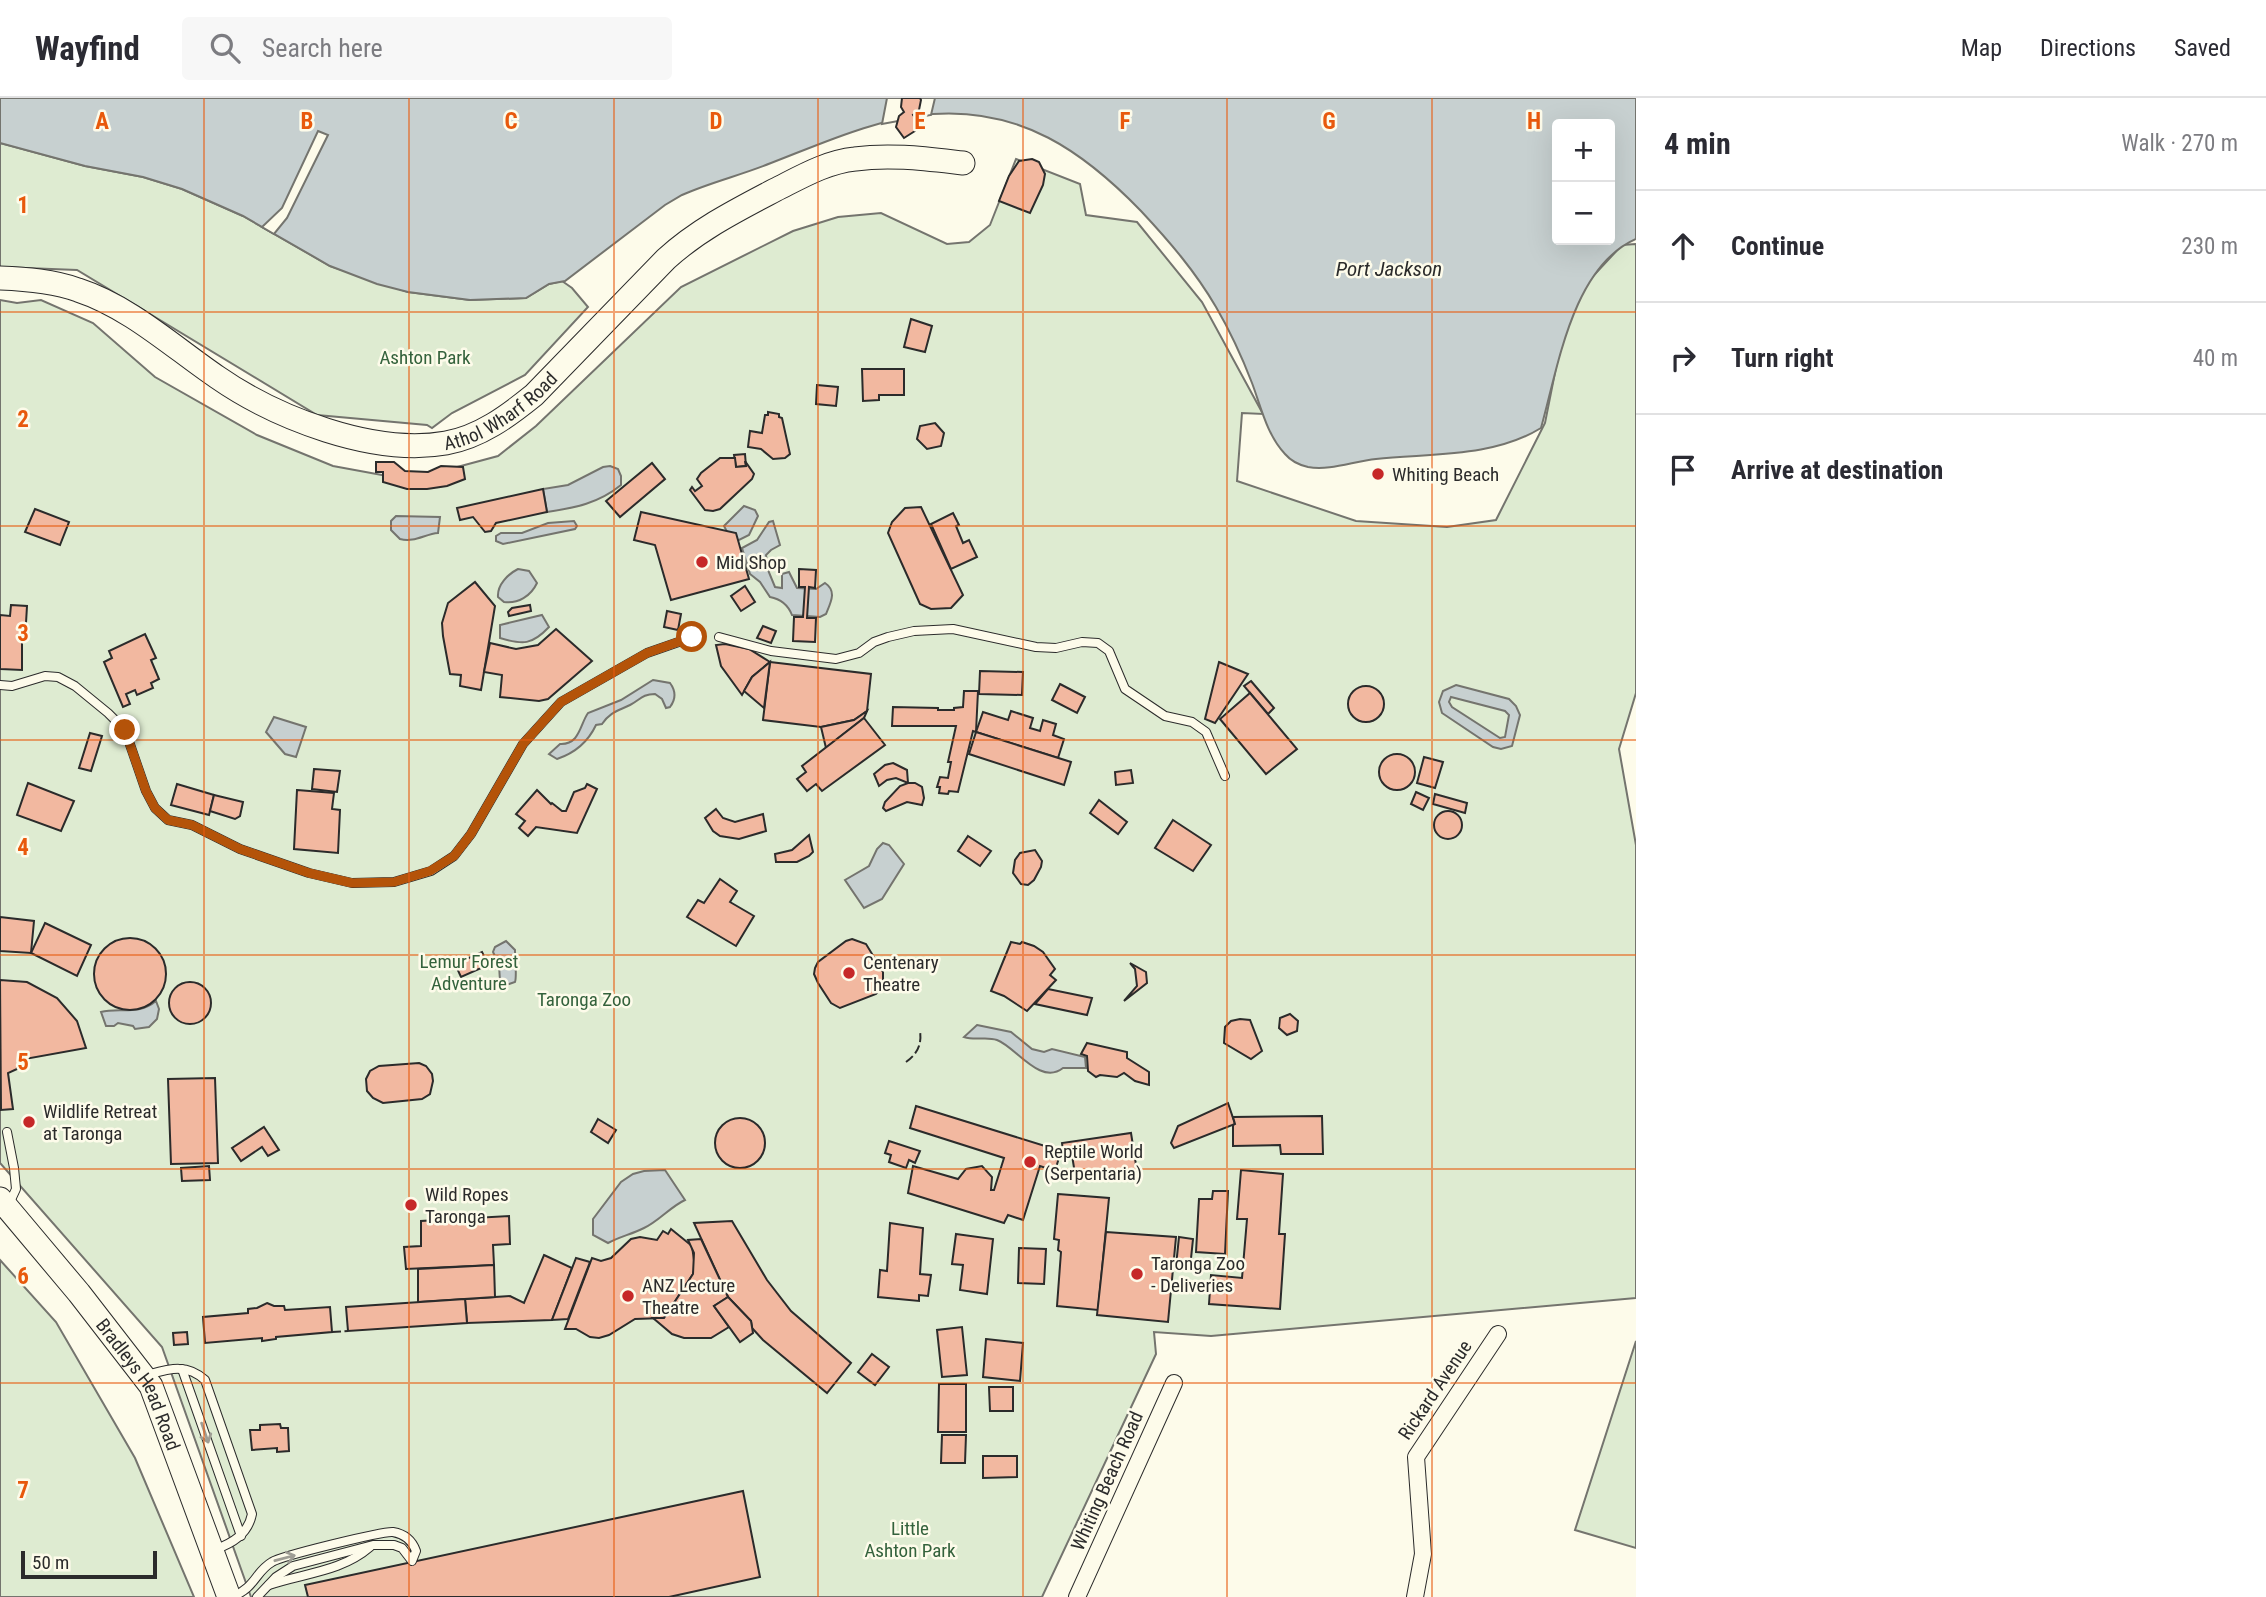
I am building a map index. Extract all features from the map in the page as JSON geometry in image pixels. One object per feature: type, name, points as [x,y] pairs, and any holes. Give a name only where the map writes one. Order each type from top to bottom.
[{"type":"main road","name":"Athol Wharf Road","points":[[0,278],[53,283],[107,302],[252,400],[285,415],[319,427],[385,443],[448,443],[493,425],[524,404],[666,259],[686,241],[720,219],[809,173],[852,159],[876,157],[963,163]]},
{"type":"main road","name":"Bradleys Head Road","points":[[4,1203],[144,1376],[156,1397],[230,1597]]},
{"type":"street","name":"Rickard Avenue","points":[[1415,1597],[1423,1554],[1416,1457],[1498,1334]]},
{"type":"street","name":"Whiting Beach Road","points":[[1077,1597],[1174,1383]]},
{"type":"lane","points":[[719,637],[771,651],[836,659],[859,653],[874,642],[914,631],[953,629],[1036,647],[1056,648],[1082,642],[1098,643],[1109,651],[1125,689],[1165,716],[1192,722],[1206,732],[1225,776]]},
{"type":"lane","points":[[0,685],[23,684],[33,679],[58,677],[75,686],[125,730],[146,791],[155,808],[168,820],[192,825],[240,849],[309,873],[352,883],[394,882],[430,871],[454,856],[471,834],[523,744],[561,702],[647,653],[692,637]]},
{"type":"lane","points":[[4,1203],[16,1189],[7,1132]]},
{"type":"lane","points":[[144,1376],[183,1369],[196,1371],[205,1380],[252,1514],[249,1525],[241,1536],[212,1551]]},
{"type":"lane","points":[[183,1369],[241,1536]]},
{"type":"lane","points":[[230,1597],[250,1587],[272,1561],[372,1535],[391,1532],[400,1534],[408,1538],[416,1551],[412,1561],[402,1548],[394,1545],[373,1545],[293,1566],[276,1577],[257,1597]]},
{"type":"green space","name":"Ashton Park","points":[[0,143],[182,189],[243,216],[330,266],[408,292],[470,300],[526,298],[549,284],[562,281],[572,288],[588,307],[525,375],[452,413],[432,428],[427,425],[317,415],[77,270],[0,267]]},
{"type":"green space","name":"Taronga Zoo","points":[[1016,159],[1080,184],[1086,215],[1137,222],[1202,302],[1263,414],[1242,413],[1237,481],[1356,521],[1447,527],[1496,520],[1545,423],[1569,302],[1622,245],[1636,244],[1636,693],[1619,749],[1636,845],[1636,1298],[1211,1336],[1154,1332],[1156,1354],[1042,1597],[251,1597],[162,1347],[0,1163],[0,300],[17,303],[41,300],[93,323],[155,377],[257,435],[333,466],[409,480],[498,456],[536,426],[681,287],[793,231],[838,217],[881,213],[947,244],[969,242],[990,225]]},
{"type":"green space","points":[[0,1260],[56,1322],[135,1458],[194,1597],[0,1597]]},
{"type":"green space","points":[[1636,1341],[1636,1548],[1575,1530]]},
{"type":"water","name":"Port Jackson","points":[[0,98],[1636,98],[1636,239],[1614,253],[1582,295],[1562,349],[1541,428],[1502,445],[1481,449],[1316,468],[1295,462],[1279,446],[1265,420],[1240,354],[1216,307],[1190,269],[1151,222],[1119,189],[1073,152],[1022,126],[994,118],[965,114],[912,116],[850,132],[704,186],[665,205],[565,281],[549,284],[526,298],[470,300],[408,292],[377,284],[330,266],[243,216],[182,189],[143,177],[85,166],[0,143]]},
{"type":"water","points":[[610,466],[618,469],[621,476],[621,485],[613,491],[586,504],[547,512],[543,489],[568,485]]},
{"type":"water","points":[[744,506],[755,510],[758,516],[749,535],[733,543],[724,526]]},
{"type":"water","points":[[396,516],[440,517],[438,533],[410,540],[400,539],[391,530],[391,521]]},
{"type":"water","points":[[574,521],[577,526],[575,529],[503,544],[496,541],[496,536],[501,533],[522,533],[548,523]]},
{"type":"water","points":[[773,521],[780,545],[766,555],[768,570],[775,587],[782,588],[782,574],[789,572],[797,588],[816,589],[825,583],[832,593],[826,614],[820,617],[792,615],[786,605],[770,597],[760,582],[750,574],[742,548],[757,540],[769,522]]},
{"type":"water","points":[[518,569],[529,571],[537,583],[524,598],[504,602],[498,597],[499,588],[507,577]]},
{"type":"water","points":[[542,615],[549,627],[532,640],[515,642],[500,638],[500,625]]},
{"type":"water","points":[[653,680],[670,683],[672,686],[674,698],[670,707],[666,708],[662,699],[655,694],[644,696],[611,714],[602,724],[596,725],[585,742],[570,754],[557,759],[549,754],[560,744],[576,738],[588,713],[621,700]]},
{"type":"water","points":[[1456,685],[1509,699],[1520,715],[1512,746],[1501,749],[1493,747],[1442,713],[1439,702],[1443,691]],"holes":[[[1451,697],[1505,711],[1509,715],[1505,737],[1500,738],[1452,707],[1449,702]]]},
{"type":"water","points":[[274,717],[306,727],[296,757],[285,754],[266,732]]},
{"type":"water","points":[[883,843],[889,845],[904,864],[882,899],[864,908],[845,880],[869,866]]},
{"type":"water","points":[[506,941],[515,950],[516,972],[515,982],[506,985],[500,981],[499,965],[493,952],[495,947]]},
{"type":"water","points":[[156,1001],[159,1009],[157,1019],[149,1027],[135,1029],[133,1026],[118,1023],[106,1026],[101,1012],[135,1010]]},
{"type":"water","points":[[977,1025],[1011,1032],[1032,1049],[1044,1052],[1052,1049],[1085,1057],[1086,1068],[1063,1068],[1054,1072],[1037,1069],[997,1040],[964,1037]]},
{"type":"water","points":[[665,1170],[685,1200],[649,1225],[608,1243],[593,1235],[593,1219],[621,1182],[644,1171]]},
{"type":"pier","points":[[887,98],[935,98],[931,115],[882,124]]},
{"type":"pier","points":[[318,131],[328,135],[287,218],[274,234],[262,227],[282,208]]},
{"type":"building","points":[[902,98],[921,100],[919,110],[913,115],[917,120],[915,131],[904,138],[896,127],[899,116],[904,112],[901,107]]},
{"type":"building","points":[[1032,159],[1039,162],[1045,174],[1030,213],[999,201],[1009,176],[1019,161]]},
{"type":"building","points":[[911,319],[932,326],[925,352],[904,347]]},
{"type":"building","points":[[862,369],[904,369],[904,395],[879,395],[879,400],[863,401]]},
{"type":"building","points":[[817,385],[838,387],[836,406],[816,404]]},
{"type":"building","points":[[768,412],[779,414],[782,418],[790,454],[785,458],[773,459],[761,449],[748,447],[750,431],[762,433]]},
{"type":"building","points":[[935,423],[944,433],[941,446],[927,449],[917,439],[920,426]]},
{"type":"building","points":[[745,454],[746,466],[736,467],[734,455]]},
{"type":"building","points":[[720,458],[735,458],[736,467],[746,466],[745,461],[754,474],[720,509],[705,510],[690,490],[692,487],[695,491],[702,486],[697,479]]},
{"type":"building","points":[[376,462],[394,462],[405,471],[428,472],[441,466],[463,467],[465,479],[447,486],[407,489],[383,482],[383,472],[376,472]]},
{"type":"building","points":[[652,463],[665,479],[620,517],[606,501]]},
{"type":"building","points":[[543,489],[547,512],[496,523],[491,531],[485,532],[473,517],[460,520],[457,508]]},
{"type":"building","points":[[921,507],[963,595],[951,608],[931,609],[920,604],[888,533],[892,522],[905,508]]},
{"type":"building","points":[[35,509],[69,522],[60,545],[25,532]]},
{"type":"building","name":"Mid Shop","points":[[641,512],[736,533],[749,579],[671,600],[655,545],[634,540]]},
{"type":"building","points":[[953,513],[963,543],[969,540],[977,557],[951,569],[931,524]]},
{"type":"building","points":[[799,569],[816,570],[815,588],[809,587],[807,618],[816,618],[815,642],[793,641],[794,617],[803,617],[805,587],[799,587]]},
{"type":"building","points":[[475,582],[495,606],[481,690],[460,686],[461,675],[450,674],[442,623],[448,603]]},
{"type":"building","points":[[745,586],[755,602],[741,611],[731,596]]},
{"type":"building","points":[[11,605],[27,606],[26,623],[22,623],[22,670],[0,669],[0,615],[10,616]]},
{"type":"building","points":[[530,605],[531,611],[509,616],[508,612],[512,608]]},
{"type":"building","points":[[667,611],[681,614],[678,630],[664,627]]},
{"type":"building","points":[[763,626],[776,631],[771,643],[757,638]]},
{"type":"building","points":[[556,629],[592,661],[548,699],[539,701],[500,697],[502,675],[484,672],[490,643],[516,649],[538,645]]},
{"type":"building","points":[[145,634],[156,658],[151,660],[159,679],[151,683],[153,688],[137,695],[135,690],[126,694],[130,704],[123,707],[104,662],[112,658],[109,651]]},
{"type":"building","points":[[716,645],[749,649],[770,662],[752,677],[742,695],[721,666]]},
{"type":"building","points":[[770,662],[871,674],[867,711],[854,720],[821,727],[763,720]]},
{"type":"building","points":[[770,662],[764,708],[744,691],[752,677]]},
{"type":"building","points":[[1219,662],[1248,674],[1215,723],[1205,719]]},
{"type":"building","points":[[980,671],[1023,672],[1022,695],[979,694]]},
{"type":"building","points":[[1251,681],[1274,708],[1268,714],[1244,686]]},
{"type":"building","points":[[1060,684],[1085,697],[1077,713],[1052,700]]},
{"type":"building","points":[[1366,686],[1379,691],[1384,704],[1379,717],[1366,722],[1353,717],[1348,704],[1353,691]]},
{"type":"building","points":[[964,691],[978,691],[976,732],[973,731],[958,792],[939,793],[940,787],[937,787],[940,777],[948,778],[951,762],[948,762],[956,726],[892,726],[893,707],[954,710],[963,707]]},
{"type":"building","points":[[1250,693],[1297,749],[1266,774],[1220,719]]},
{"type":"building","points":[[867,711],[864,718],[826,748],[821,727],[854,720]]},
{"type":"building","points":[[1011,711],[1033,718],[1030,728],[1040,731],[1043,720],[1056,724],[1053,735],[1064,739],[1058,758],[976,732],[983,712],[1008,720]]},
{"type":"building","points":[[864,718],[885,745],[822,791],[816,784],[807,791],[797,779],[806,772],[802,766]]},
{"type":"building","points":[[976,732],[1071,762],[1064,785],[969,754]]},
{"type":"building","points":[[90,733],[102,736],[91,771],[79,768]]},
{"type":"building","points":[[1397,754],[1410,759],[1415,772],[1410,785],[1397,790],[1384,785],[1379,772],[1384,759]]},
{"type":"building","points":[[1424,757],[1443,762],[1435,788],[1417,783]]},
{"type":"building","points":[[893,763],[907,770],[908,783],[896,778],[879,786],[874,774],[885,765]]},
{"type":"building","points":[[314,769],[340,771],[337,792],[312,789]]},
{"type":"building","points":[[1131,770],[1133,783],[1116,785],[1115,772]]},
{"type":"building","points":[[28,783],[74,801],[61,831],[17,815]]},
{"type":"building","points":[[908,783],[922,787],[922,805],[907,802],[886,811],[883,808],[885,802],[900,786]]},
{"type":"building","points":[[177,784],[214,795],[209,815],[171,805]]},
{"type":"building","points":[[587,784],[597,789],[577,833],[536,827],[528,836],[519,828],[525,821],[516,814],[537,790],[551,804],[566,811],[574,792],[585,788]]},
{"type":"building","points":[[297,790],[334,793],[332,809],[340,810],[338,853],[294,849]]},
{"type":"building","points":[[1416,792],[1429,798],[1423,810],[1411,804]]},
{"type":"building","points":[[1435,794],[1467,803],[1465,813],[1433,804]]},
{"type":"building","points":[[214,795],[243,802],[240,816],[235,819],[210,811]]},
{"type":"building","points":[[1099,800],[1127,822],[1118,834],[1090,813]]},
{"type":"building","points":[[716,809],[723,818],[735,822],[763,814],[766,831],[739,839],[720,836],[713,831],[705,818]]},
{"type":"building","points":[[1448,811],[1458,815],[1462,825],[1458,835],[1448,839],[1438,835],[1434,825],[1438,815]]},
{"type":"building","points":[[1173,820],[1211,845],[1193,871],[1155,848]]},
{"type":"building","points":[[809,835],[813,852],[809,856],[797,862],[776,862],[775,854],[792,850]]},
{"type":"building","points":[[968,836],[991,851],[980,866],[958,851]]},
{"type":"building","points":[[1035,850],[1042,861],[1041,867],[1034,880],[1028,885],[1021,884],[1013,873],[1015,860],[1020,853]]},
{"type":"building","points":[[720,879],[737,891],[730,902],[754,916],[736,946],[687,917],[698,900],[704,903]]},
{"type":"building","points":[[0,917],[34,921],[31,953],[0,951]]},
{"type":"building","points":[[45,923],[91,945],[77,976],[31,953]]},
{"type":"building","points":[[130,938],[144,941],[156,948],[163,960],[166,974],[163,988],[156,1000],[144,1007],[130,1010],[116,1007],[104,1000],[97,988],[94,974],[97,960],[104,948],[116,941]]},
{"type":"building","name":"Centenary Theatre","points":[[852,939],[866,944],[883,972],[882,987],[876,994],[840,1008],[831,1003],[818,983],[814,974],[815,968],[818,962]]},
{"type":"building","points":[[1011,942],[1034,946],[1043,952],[1055,969],[1050,975],[1056,980],[1027,1011],[991,991]]},
{"type":"building","points":[[482,952],[488,965],[461,977],[455,964]]},
{"type":"building","points":[[1130,963],[1146,972],[1147,983],[1124,1001],[1137,986],[1135,969]]},
{"type":"building","points":[[0,980],[27,982],[57,998],[77,1021],[86,1048],[19,1060],[17,1069],[8,1073],[13,1109],[1,1110]]},
{"type":"building","points":[[190,982],[205,988],[211,1003],[205,1018],[190,1024],[175,1018],[169,1003],[175,988]]},
{"type":"building","points":[[1048,989],[1092,998],[1087,1015],[1035,1004]]},
{"type":"building","points":[[1290,1014],[1298,1021],[1297,1031],[1287,1035],[1279,1028],[1280,1018]]},
{"type":"building","points":[[1250,1020],[1262,1051],[1251,1059],[1224,1043],[1225,1027],[1231,1021]]},
{"type":"building","points":[[1087,1043],[1127,1052],[1127,1058],[1149,1072],[1149,1085],[1135,1081],[1124,1073],[1117,1077],[1096,1077],[1088,1071],[1087,1056],[1081,1054]]},
{"type":"building","points":[[419,1063],[426,1066],[433,1081],[430,1094],[422,1099],[383,1103],[367,1091],[366,1079],[370,1071],[379,1066]]},
{"type":"building","points":[[215,1078],[218,1163],[171,1164],[168,1079]]},
{"type":"building","points":[[1228,1103],[1235,1124],[1174,1148],[1171,1143],[1178,1126]]},
{"type":"building","name":"Reptile World (Serpentaria)","points":[[916,1106],[1061,1151],[1055,1171],[1040,1166],[1023,1220],[1008,1215],[1004,1223],[908,1193],[913,1166],[958,1179],[966,1169],[982,1166],[992,1177],[991,1190],[994,1190],[1004,1158],[910,1128]]},
{"type":"building","points":[[1322,1116],[1323,1154],[1281,1154],[1280,1145],[1233,1146],[1233,1117]]},
{"type":"building","points":[[740,1118],[758,1125],[765,1143],[758,1161],[740,1168],[722,1161],[715,1143],[722,1125]]},
{"type":"building","points":[[598,1119],[616,1130],[608,1143],[591,1132]]},
{"type":"building","points":[[264,1127],[279,1150],[268,1156],[262,1147],[241,1161],[232,1148]]},
{"type":"building","points":[[1131,1133],[1137,1171],[1076,1180],[1071,1149],[1063,1150],[1062,1143]]},
{"type":"building","points":[[889,1141],[920,1151],[915,1163],[909,1160],[906,1168],[889,1162],[891,1155],[885,1153]]},
{"type":"building","points":[[209,1166],[210,1180],[182,1181],[181,1168]]},
{"type":"building","points":[[1241,1170],[1283,1174],[1279,1234],[1285,1234],[1280,1309],[1209,1304],[1211,1275],[1242,1278],[1247,1219],[1237,1219]]},
{"type":"building","points":[[1213,1191],[1228,1191],[1225,1254],[1196,1252],[1199,1199],[1212,1199]]},
{"type":"building","points":[[1058,1194],[1109,1198],[1098,1310],[1057,1306],[1061,1252],[1058,1250],[1059,1240],[1054,1239]]},
{"type":"building","points":[[509,1216],[510,1244],[493,1245],[494,1265],[406,1269],[404,1247],[421,1246],[421,1221]]},
{"type":"building","points":[[732,1221],[767,1280],[791,1311],[851,1363],[827,1393],[763,1340],[752,1328],[751,1321],[728,1297],[694,1223]]},
{"type":"building","points":[[890,1223],[923,1228],[920,1274],[931,1275],[928,1296],[919,1295],[919,1301],[878,1297],[880,1270],[887,1271]]},
{"type":"building","name":"ANZ Lecture Theatre","points":[[671,1229],[692,1246],[695,1267],[664,1318],[635,1319],[599,1338],[590,1337],[576,1329],[565,1329],[592,1258],[601,1261],[611,1258],[631,1239],[640,1237],[657,1240],[663,1231],[668,1234]]},
{"type":"building","name":"Taronga Zoo - Deliveries","points":[[1106,1232],[1176,1237],[1168,1322],[1097,1315]]},
{"type":"building","points":[[956,1234],[993,1239],[987,1294],[960,1290],[963,1265],[952,1264]]},
{"type":"building","points":[[1179,1237],[1193,1239],[1190,1268],[1176,1266]]},
{"type":"building","points":[[701,1239],[728,1297],[714,1306],[729,1327],[711,1338],[684,1338],[672,1334],[653,1318],[664,1318],[693,1274],[694,1253],[688,1240]]},
{"type":"building","points":[[1019,1248],[1046,1249],[1044,1284],[1018,1283]]},
{"type":"building","points":[[544,1255],[572,1268],[552,1320],[467,1323],[465,1299],[510,1296],[524,1303]]},
{"type":"building","points":[[576,1258],[590,1262],[568,1319],[552,1320]]},
{"type":"building","points":[[494,1265],[495,1297],[418,1302],[418,1269]]},
{"type":"building","points":[[728,1297],[751,1321],[753,1333],[740,1342],[714,1306]]},
{"type":"building","points":[[465,1299],[467,1323],[348,1331],[346,1307]]},
{"type":"building","points":[[267,1303],[284,1306],[285,1310],[330,1307],[332,1332],[276,1337],[262,1341],[262,1338],[205,1343],[203,1317],[248,1313],[248,1309]]},
{"type":"building","points":[[962,1327],[967,1375],[942,1377],[937,1330]]},
{"type":"building","points":[[187,1332],[188,1344],[174,1345],[173,1333]]},
{"type":"building","points":[[986,1339],[1023,1343],[1020,1381],[983,1377]]},
{"type":"building","points":[[872,1354],[889,1367],[875,1385],[858,1372]]},
{"type":"building","points":[[939,1384],[966,1384],[966,1432],[938,1432]]},
{"type":"building","points":[[989,1387],[1013,1387],[1013,1411],[990,1411]]},
{"type":"building","points":[[280,1424],[281,1428],[288,1428],[289,1451],[277,1452],[277,1448],[252,1450],[250,1430],[260,1430],[260,1425]]},
{"type":"building","points":[[942,1435],[966,1435],[965,1463],[941,1463]]},
{"type":"building","points":[[983,1456],[1017,1456],[1017,1477],[983,1478]]},
{"type":"building","points":[[743,1491],[760,1577],[669,1597],[308,1597],[305,1585]]},
{"type":"fence","points":[[906,1062],[918,1049],[920,1031]]},
{"type":"fence","points":[[332,1332],[348,1331]]},
{"type":"place","name":"Whiting Beach","points":[[1378,474]]},
{"type":"place","name":"Mid Shop","points":[[702,562]]},
{"type":"place","name":"Centenary Theatre","points":[[849,973]]},
{"type":"place","name":"Wildlife Retreat at Taronga","points":[[29,1122]]},
{"type":"place","name":"Reptile World (Serpentaria)","points":[[1030,1162]]},
{"type":"place","name":"Wild Ropes Taronga","points":[[411,1205]]},
{"type":"place","name":"Taronga Zoo - Deliveries","points":[[1137,1274]]},
{"type":"place","name":"ANZ Lecture Theatre","points":[[628,1296]]},
{"type":"route","points":[[125,730],[146,791],[155,808],[168,820],[192,825],[240,849],[309,873],[352,883],[394,882],[430,871],[454,856],[471,834],[523,744],[561,702],[647,653],[692,637]]},
{"type":"park label","name":"Lemur Forest Adventure","points":[[469,972]]},
{"type":"park label","name":"Little Ashton Park","points":[[910,1539]]}]
